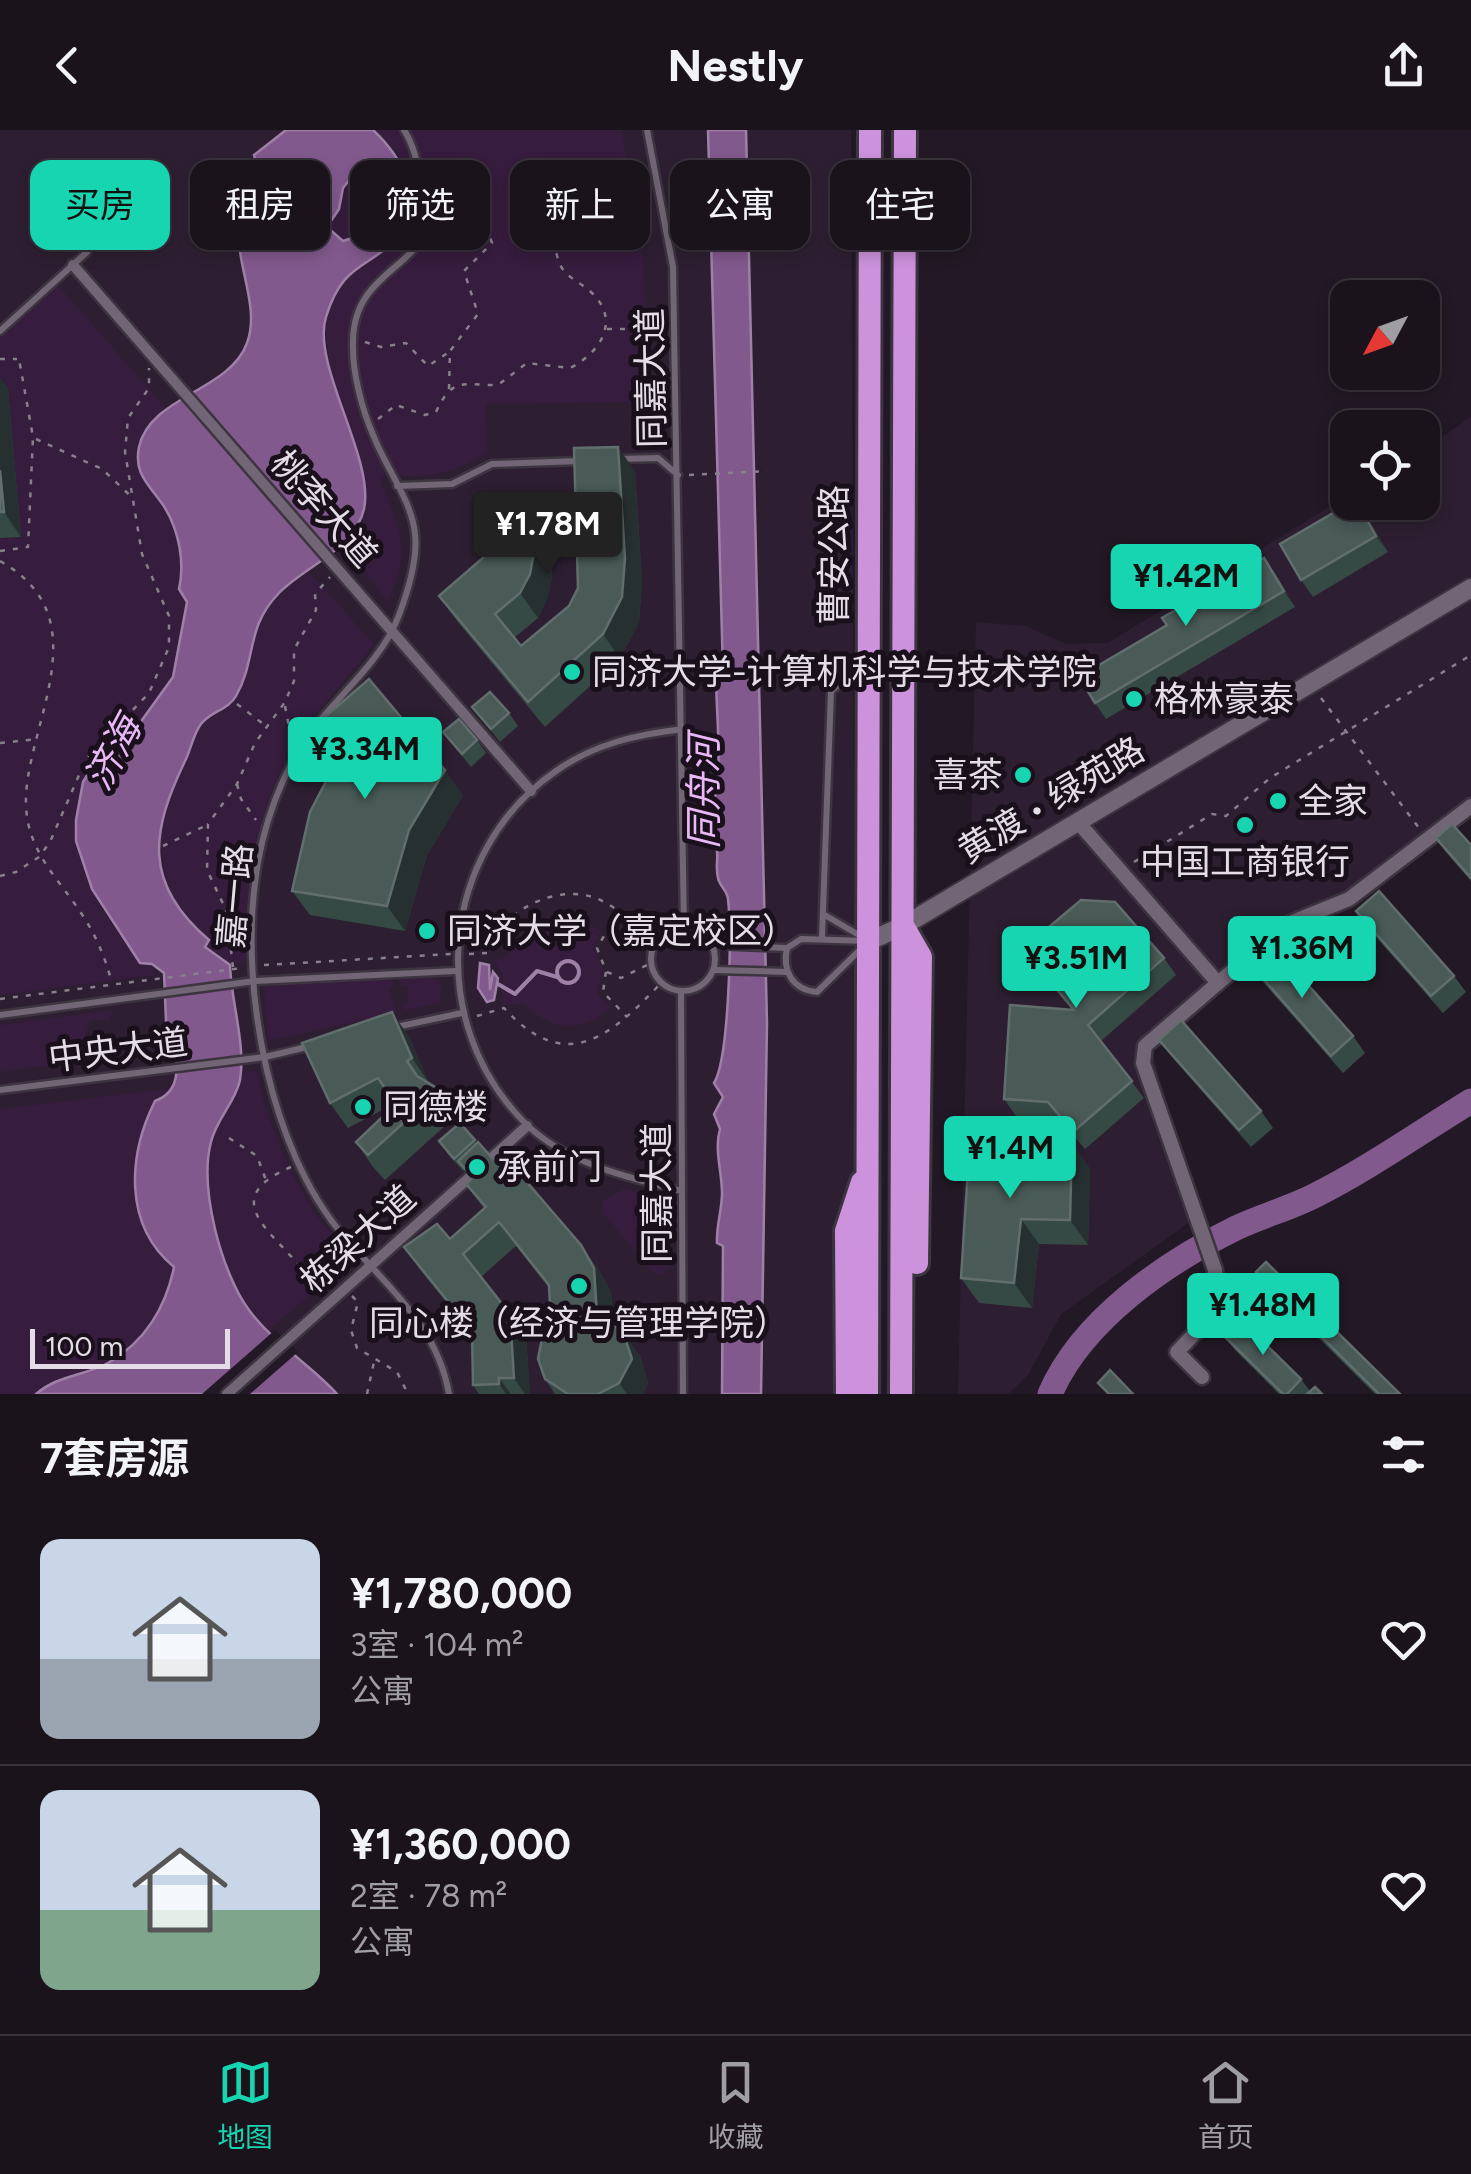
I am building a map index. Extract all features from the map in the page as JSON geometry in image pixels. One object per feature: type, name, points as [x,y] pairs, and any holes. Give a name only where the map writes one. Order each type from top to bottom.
[{"type":"highway","name":"曹安公路","points":[[868,1394],[870,130]]},
{"type":"highway","name":"曹安公路","points":[[902,1394],[905,130]]},
{"type":"highway","name":"曹安公路","points":[[903,926],[920,957],[915,1394]]},
{"type":"highway","name":"曹安公路","points":[[847,1394],[846,1231],[870,1159]]},
{"type":"street","name":"桃李大道","points":[[73,265],[531,791]]},
{"type":"street","name":"黄渡 • 绿苑路","points":[[869,941],[903,926],[1471,588]]},
{"type":"street","points":[[1202,1377],[1178,1352],[1219,1308],[1215,1270],[1143,1063],[1145,1046],[1290,923],[1350,899],[1471,806]]},
{"type":"street","points":[[1078,822],[1218,983]]},
{"type":"street","name":"栋梁大道","points":[[227,1394],[526,1126]]},
{"type":"lane","name":"嘉一路","points":[[404,130],[416,157],[427,224],[415,246],[372,284],[357,312],[352,340],[370,428],[415,532],[414,563],[392,631],[300,750],[267,824],[254,884],[254,966],[265,1056],[278,1119],[298,1165],[343,1236],[372,1264],[431,1338],[449,1394]]},
{"type":"lane","name":"同嘉大道","points":[[646,130],[668,232],[674,329],[684,729],[684,927]]},
{"type":"lane","points":[[0,331],[87,252]]},
{"type":"lane","points":[[603,460],[658,458],[678,476]]},
{"type":"lane","points":[[398,486],[452,484],[492,464],[584,460]]},
{"type":"lane","points":[[822,938],[831,690],[869,662]]},
{"type":"lane","points":[[682,1191],[616,1174],[526,1126],[500,1095],[476,1055],[463,1017],[455,971],[462,916],[479,864],[497,831],[531,791],[590,751],[626,738],[684,729]]},
{"type":"lane","points":[[823,914],[869,941]]},
{"type":"lane","points":[[714,945],[714,970],[701,987],[681,992],[660,983],[650,963],[656,942],[663,934],[684,927],[702,933],[714,945],[788,948],[801,939],[869,941]]},
{"type":"lane","points":[[788,948],[787,972],[798,987],[816,992],[869,941]]},
{"type":"lane","points":[[714,970],[787,972]]},
{"type":"lane","points":[[255,980],[455,971]]},
{"type":"lane","name":"中央大道","points":[[0,1015],[255,980]]},
{"type":"lane","name":"同嘉大道","points":[[681,992],[683,1394]]},
{"type":"lane","points":[[390,1029],[463,1017]]},
{"type":"lane","points":[[265,1056],[318,1044]]},
{"type":"lane","name":"中央大道","points":[[0,1090],[265,1056]]},
{"type":"path","points":[[352,340],[380,346],[406,343],[428,366],[450,351],[478,314],[464,277],[465,267],[484,250]]},
{"type":"path","points":[[556,250],[560,265],[596,296],[607,330]]},
{"type":"path","points":[[607,330],[674,329]]},
{"type":"path","points":[[448,390],[473,382],[498,385],[526,363],[570,368],[592,352],[607,330]]},
{"type":"path","points":[[370,428],[396,405],[425,415],[436,412],[448,390],[450,351]]},
{"type":"path","points":[[0,359],[18,359],[33,438],[28,547],[0,551]]},
{"type":"path","points":[[0,876],[16,872],[39,856],[50,842],[86,759],[149,693],[169,647],[169,616],[142,554],[127,473],[125,434],[135,404],[149,388]]},
{"type":"path","points":[[33,438],[102,470],[135,500]]},
{"type":"path","points":[[678,476],[766,471]]},
{"type":"path","points":[[0,561],[24,578],[40,600],[54,648],[26,806],[39,856],[93,931],[112,984]]},
{"type":"path","points":[[164,846],[208,824],[237,784],[266,726],[285,702],[294,682],[294,650],[316,610],[315,594],[338,565]]},
{"type":"path","points":[[1120,870],[1212,814],[1226,816],[1270,778],[1471,655]]},
{"type":"path","points":[[1310,684],[1428,841]]},
{"type":"path","points":[[285,702],[289,737],[300,750]]},
{"type":"path","points":[[237,704],[266,726]]},
{"type":"path","points":[[0,743],[40,739]]},
{"type":"path","points":[[237,784],[246,810],[254,820],[267,824]]},
{"type":"path","points":[[0,999],[232,969],[226,910],[207,870],[208,824]]},
{"type":"path","points":[[254,966],[489,953],[496,934],[510,918],[548,899],[590,897],[618,912],[656,942]]},
{"type":"path","points":[[618,912],[598,943],[606,971],[602,992],[628,1018]]},
{"type":"path","points":[[606,971],[621,978],[650,963]]},
{"type":"path","points":[[463,1017],[504,1008],[525,1029],[565,1043],[603,1037],[628,1018],[660,983]]},
{"type":"path","points":[[229,1138],[257,1156],[267,1184]]},
{"type":"path","points":[[298,1165],[267,1184],[254,1206],[260,1227],[297,1259],[306,1274],[328,1272],[346,1287],[358,1302],[351,1330],[354,1342],[374,1362],[397,1372],[408,1394]]},
{"type":"path","points":[[367,1394],[374,1362]]},
{"type":"shaded area","name":"同济大学（嘉定校区）","points":[[0,130],[851,130],[851,160],[830,160],[830,250],[851,250],[856,1394],[0,1394]]},
{"type":"shaded area","points":[[373,130],[621,130],[627,160],[510,160],[510,250],[642,250],[650,402],[486,404],[487,453],[440,473],[380,478],[397,525],[401,552],[387,601],[342,543],[364,510],[361,468],[331,372],[324,321],[342,280],[380,250],[490,250],[490,160],[398,160],[398,153]]},
{"type":"shaded area","points":[[350,179],[350,238],[343,241],[330,230],[330,223],[339,209],[343,188]]},
{"type":"shaded area","points":[[57,284],[168,411],[147,429],[158,487],[180,557],[179,589],[187,602],[181,643],[159,702],[133,734],[115,746],[84,867],[101,908],[140,963],[152,964],[156,975],[0,995],[0,339]]},
{"type":"shaded area","points":[[1471,417],[1471,809],[1408,858],[1316,910],[1150,1044],[1198,1216],[1061,1314],[1028,1375],[1008,1394],[958,1394],[976,622],[1025,626],[1066,644],[1108,643],[1330,506],[1330,520],[1440,520],[1440,438]]},
{"type":"shaded area","points":[[309,572],[374,644],[306,727],[276,781],[265,809],[252,869],[246,961],[230,965],[204,947],[209,940],[186,920],[167,894],[159,827],[171,783],[202,722],[235,700],[261,614],[282,590]]},
{"type":"shaded area","points":[[566,918],[601,930],[593,948],[603,969],[597,993],[611,1008],[589,1022],[566,1026],[544,1019],[524,1004],[501,1005],[503,979],[495,960],[506,957],[518,938],[524,939],[537,927]]},
{"type":"shaded area","points":[[435,977],[442,986],[440,1003],[403,1011],[402,1004],[408,1003],[407,985],[400,986],[399,979]]},
{"type":"shaded area","points":[[393,979],[394,987],[389,988],[397,1013],[271,1040],[267,1036],[264,985]]},
{"type":"shaded area","points":[[112,1010],[110,1020],[90,1021],[84,1039],[98,1051],[113,1046],[123,1056],[0,1072],[0,1025]]},
{"type":"shaded area","points":[[257,1071],[266,1110],[287,1164],[317,1216],[346,1253],[339,1270],[268,1331],[228,1269],[208,1194],[207,1169],[215,1128],[240,1081],[240,1073]]},
{"type":"shaded area","points":[[175,1088],[170,1096],[157,1253],[174,1267],[166,1296],[152,1322],[133,1344],[108,1363],[53,1383],[36,1394],[0,1394],[0,1109]]},
{"type":"shaded area","points":[[623,1189],[657,1197],[669,1207],[671,1266],[662,1275],[653,1272],[603,1213],[603,1201]]},
{"type":"water","points":[[286,130],[373,130],[398,160],[350,160],[350,179],[330,222],[330,160],[255,160],[254,155]]},
{"type":"water","points":[[708,130],[746,130],[747,160],[709,160]]},
{"type":"water","name":"济海","points":[[330,230],[343,241],[350,238],[350,250],[384,250],[340,286],[326,317],[324,337],[334,385],[361,464],[365,488],[359,523],[340,546],[289,584],[268,606],[236,696],[196,732],[165,810],[159,855],[172,898],[209,940],[205,947],[230,965],[241,1052],[240,1080],[214,1134],[208,1161],[210,1205],[222,1252],[249,1310],[337,1394],[36,1394],[53,1383],[108,1363],[133,1345],[166,1296],[174,1267],[146,1231],[135,1188],[139,1144],[146,1122],[155,1101],[173,1086],[177,1071],[175,1045],[167,1044],[164,973],[152,964],[140,963],[92,889],[76,841],[76,820],[83,782],[93,765],[129,738],[173,677],[187,602],[179,589],[180,547],[170,517],[141,473],[139,447],[158,416],[224,372],[247,343],[250,303],[240,250],[330,250]]},
{"type":"water","points":[[711,250],[749,250],[767,1023],[761,1394],[722,1394],[723,1246],[717,1243],[717,1237],[722,1193],[720,1129],[714,1114],[723,1097],[714,1083],[726,1024],[730,940],[728,899],[718,878],[712,833],[721,816],[714,803],[719,754],[716,673],[723,672]]},
{"type":"water","points":[[480,963],[489,965],[490,990],[493,972],[498,978],[494,1000],[487,1002],[478,988]]},
{"type":"pier","points":[[275,1330],[298,1352],[250,1394],[202,1394]]},
{"type":"building","points":[[618,447],[625,558],[622,597],[603,634],[528,702],[439,596],[484,557],[488,501],[531,502],[534,552],[530,574],[520,593],[495,614],[521,646],[569,606],[578,588],[574,448]]},
{"type":"building","points":[[0,470],[4,512],[0,512]]},
{"type":"building","points":[[1330,515],[1330,520],[1367,520],[1376,536],[1301,580],[1280,544]]},
{"type":"building","points":[[1264,558],[1284,591],[1095,703],[1079,677],[1167,625],[1162,618]]},
{"type":"building","points":[[369,679],[445,770],[409,830],[387,906],[292,891],[310,812],[343,749],[318,723]]},
{"type":"building","points":[[490,692],[509,713],[491,729],[472,707]]},
{"type":"building","points":[[459,719],[477,740],[462,754],[443,732]]},
{"type":"building","points":[[1452,824],[1471,845],[1471,878],[1436,838]]},
{"type":"building","points":[[1379,891],[1454,976],[1431,996],[1356,911]]},
{"type":"building","points":[[1081,900],[1115,902],[1164,958],[1088,1025],[1132,1081],[1073,1132],[1048,1102],[1004,1099],[1010,1005],[1074,1010],[1023,949]]},
{"type":"building","points":[[1274,946],[1353,1036],[1331,1056],[1251,965]]},
{"type":"building","points":[[392,1012],[412,1058],[407,1061],[417,1076],[440,1090],[368,1155],[356,1142],[396,1104],[378,1078],[330,1103],[302,1043]]},
{"type":"building","points":[[1181,1020],[1261,1111],[1239,1130],[1159,1040]]},
{"type":"building","points":[[460,1123],[475,1140],[454,1159],[439,1141]]},
{"type":"building","points":[[970,1138],[1072,1144],[1070,1220],[1021,1219],[1014,1283],[961,1278]]},
{"type":"building","name":"同心楼（经济与管理学院）","points":[[478,1142],[493,1159],[501,1152],[581,1245],[594,1268],[597,1315],[623,1332],[632,1359],[619,1383],[598,1394],[568,1394],[545,1379],[538,1359],[542,1338],[551,1328],[549,1285],[499,1222],[463,1254],[510,1314],[514,1378],[499,1378],[499,1384],[473,1385],[472,1331],[404,1247],[437,1224],[450,1239],[486,1207],[466,1184],[473,1178],[458,1161]]},
{"type":"building","points":[[1266,1262],[1400,1394],[1379,1394],[1256,1272]]},
{"type":"building","points":[[1242,1321],[1301,1379],[1287,1394],[1226,1338]]},
{"type":"building","points":[[1110,1370],[1133,1394],[1109,1394],[1098,1383]]},
{"type":"waterway","points":[[568,961],[576,964],[579,972],[576,980],[568,983],[560,980],[557,972],[560,964],[568,961]]},
{"type":"waterway","points":[[498,984],[515,994],[537,971],[557,977]]},
{"type":"waterway","points":[[1050,1394],[1064,1367],[1104,1318],[1154,1276],[1236,1228],[1304,1201],[1374,1163],[1471,1101]]},
{"type":"place","name":"同济大学-计算机科学与技术学院","points":[[572,672]]},
{"type":"place","name":"格林豪泰","points":[[1134,699]]},
{"type":"place","name":"喜茶","points":[[1023,775]]},
{"type":"place","name":"全家","points":[[1278,801]]},
{"type":"place","name":"中国工商银行","points":[[1245,825]]},
{"type":"place","name":"同济大学（嘉定校区）","points":[[427,931]]},
{"type":"place","name":"同德楼","points":[[363,1107]]},
{"type":"place","name":"承前门","points":[[477,1167]]},
{"type":"place","name":"同心楼（经济与管理学院）","points":[[579,1286]]},
{"type":"water label","name":"同舟河","points":[[704,792]]}]
